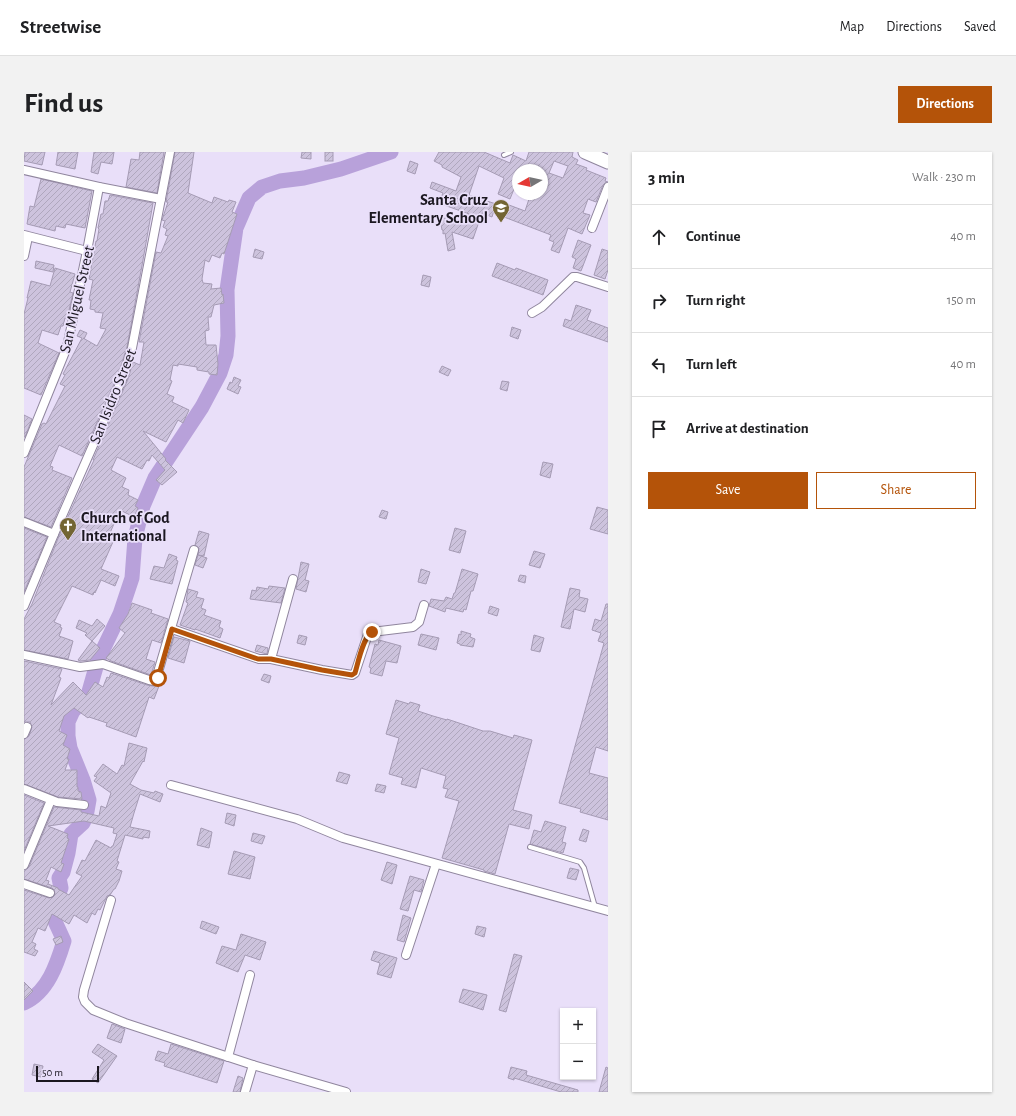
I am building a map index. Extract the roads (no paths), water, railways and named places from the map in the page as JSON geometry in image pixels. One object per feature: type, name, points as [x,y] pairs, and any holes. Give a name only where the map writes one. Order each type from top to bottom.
[{"type":"main road","points":[[585,152],[608,162]]},
{"type":"street","name":"San Isidro Street","points":[[24,606],[119,386],[130,355],[162,199],[170,152]]},
{"type":"street","points":[[24,170],[99,187],[162,199]]},
{"type":"street","name":"San Miguel Street","points":[[24,453],[67,347],[88,251],[99,187]]},
{"type":"street","points":[[592,228],[608,187]]},
{"type":"street","points":[[24,256],[26,236],[88,251]]},
{"type":"street","points":[[532,313],[542,307],[573,277],[577,276],[608,287]]},
{"type":"street","points":[[24,522],[54,534]]},
{"type":"street","points":[[24,655],[69,666],[80,667],[103,664],[154,681],[158,678],[194,550]]},
{"type":"street","points":[[271,659],[293,579]]},
{"type":"street","points":[[172,629],[258,659],[271,659],[352,675],[355,673],[368,634],[372,632],[413,627],[419,622],[424,605]]},
{"type":"street","points":[[171,785],[297,818],[343,838],[608,911]]},
{"type":"street","points":[[24,789],[51,800],[84,805]]},
{"type":"street","points":[[24,865],[51,800]]},
{"type":"street","points":[[406,955],[436,864]]},
{"type":"street","points":[[24,884],[50,893]]},
{"type":"street","points":[[111,900],[84,990],[83,997],[88,1006],[93,1010],[125,1023],[228,1057],[346,1092]]},
{"type":"street","points":[[228,1057],[250,975]]},
{"type":"street","points":[[245,1092],[254,1065]]},
{"type":"lane","points":[[504,155],[511,152]]},
{"type":"lane","points":[[530,847],[580,862],[584,868],[595,907]]},
{"type":"waterway","points":[[24,1003],[32,998],[45,985],[55,968],[64,941],[53,917],[54,904],[61,888],[59,878],[63,872],[71,834],[83,823],[86,817],[89,800],[83,780],[70,748],[68,722],[73,711],[88,695],[98,660],[120,614],[132,578],[135,538],[143,506],[155,478],[202,407],[220,373],[226,355],[228,336],[227,290],[236,228],[249,198],[262,187],[280,181],[304,178],[341,169],[391,152]]},
{"type":"place","name":"Santa Cruz Elementary School","points":[[501,223]]},
{"type":"place","name":"Church of God International","points":[[68,541]]}]
